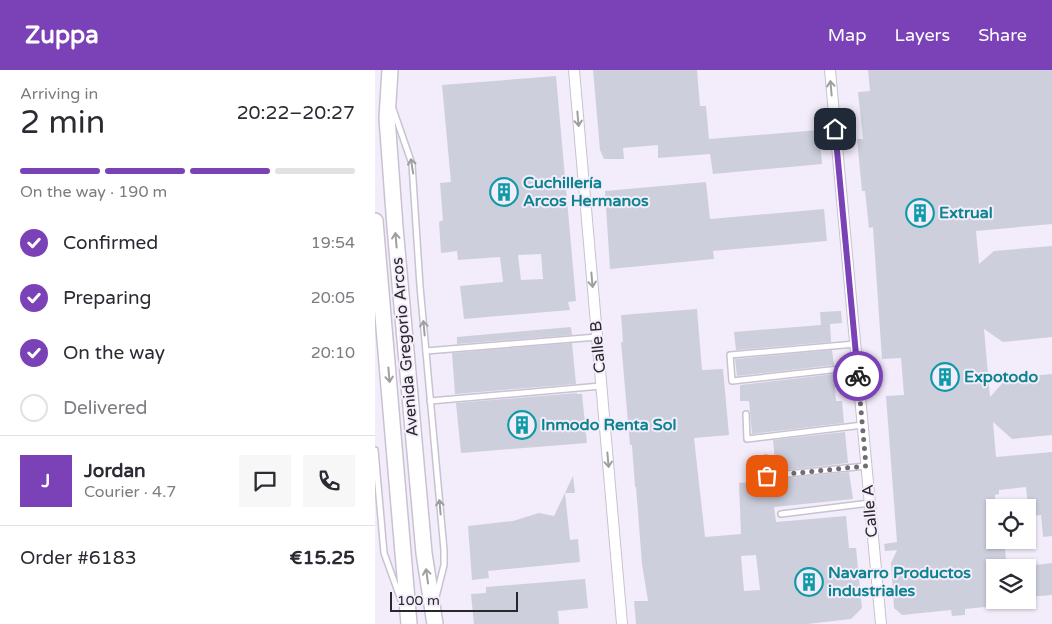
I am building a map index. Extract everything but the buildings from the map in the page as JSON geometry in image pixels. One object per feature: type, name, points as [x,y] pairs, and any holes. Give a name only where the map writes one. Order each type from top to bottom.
[{"type":"main road","name":"Avenida Gregorio Arcos","points":[[390,70],[387,118],[395,236],[424,554],[435,624]]},
{"type":"main road","name":"Avenida Gregorio Arcos","points":[[375,221],[409,621]]},
{"type":"street","name":"Calle B","points":[[574,70],[622,624]]},
{"type":"street","name":"Calle A","points":[[830,70],[881,624]]},
{"type":"lane","points":[[387,97],[394,110],[412,164],[444,565],[440,587],[432,606]]},
{"type":"lane","points":[[426,351],[597,337]]},
{"type":"lane","points":[[855,344],[730,355],[732,381],[857,368]]},
{"type":"lane","points":[[431,401],[601,386]]},
{"type":"lane","points":[[746,414],[747,439],[863,425]]},
{"type":"lane","points":[[375,450],[384,553],[409,621]]},
{"type":"lane","points":[[766,458],[767,476],[866,466]]},
{"type":"lane","points":[[781,514],[870,503]]},
{"type":"way so far","points":[[767,476],[866,466],[858,376]]},
{"type":"place","name":"Cuchillería Arcos Hermanos","points":[[504,192]]},
{"type":"place","name":"Extrual","points":[[920,213]]},
{"type":"place","name":"Expotodo","points":[[945,377]]},
{"type":"place","name":"Inmodo Renta Sol","points":[[522,425]]},
{"type":"place","name":"Navarro Productos industriales","points":[[809,582]]},
{"type":"route","points":[[835,129],[858,376]]}]
